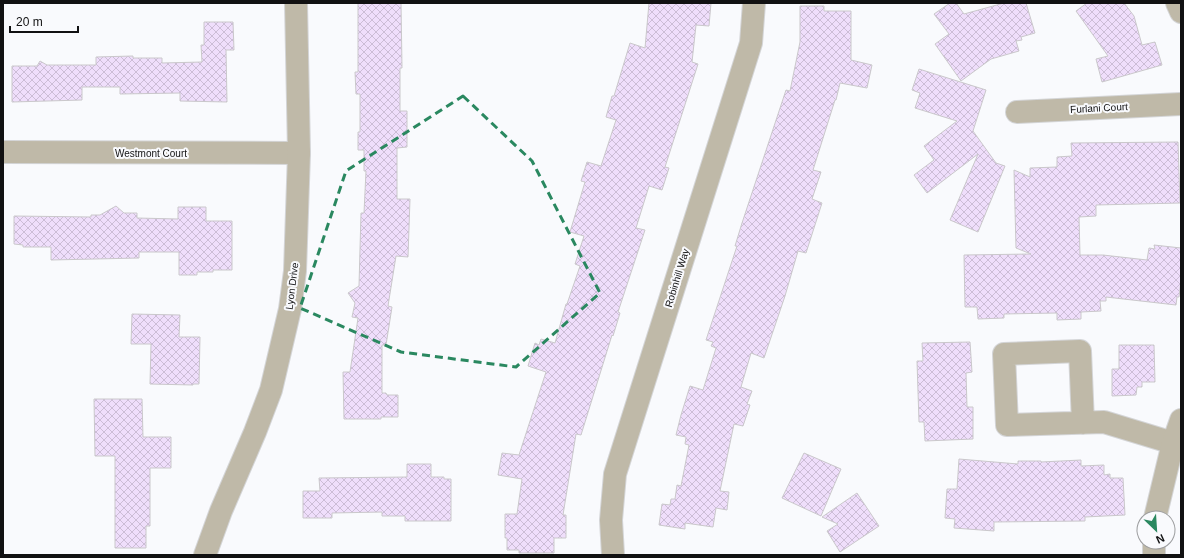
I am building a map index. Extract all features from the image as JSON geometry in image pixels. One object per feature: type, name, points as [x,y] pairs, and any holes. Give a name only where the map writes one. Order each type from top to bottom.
[{"type":"street","name":"Lyon Drive","points":[[205,555],[221,511],[255,432],[271,390],[290,309],[295,271],[299,153],[296,3]]},
{"type":"street","name":"Robinhill Way","points":[[613,555],[611,520],[615,474],[751,43],[754,3]]},
{"type":"street","points":[[1177,3],[1181,12]]},
{"type":"street","name":"Furlani Court","points":[[1017,112],[1181,104]]},
{"type":"street","name":"Westmont Court","points":[[3,152],[299,153]]},
{"type":"street","points":[[1083,423],[1080,351],[1004,354],[1007,425],[1083,423],[1104,422],[1173,443]]},
{"type":"street","points":[[1157,510],[1173,443],[1181,420]]},
{"type":"highlighted area","points":[[463,96],[532,161],[600,293],[516,367],[401,352],[300,308],[346,171]]},
{"type":"building","points":[[358,3],[401,3],[402,68],[400,68],[400,111],[407,111],[407,147],[397,148],[397,199],[410,199],[408,257],[396,256],[388,306],[392,307],[386,345],[382,345],[382,393],[386,393],[387,395],[398,395],[398,417],[381,417],[381,419],[344,419],[343,372],[350,372],[358,318],[352,317],[355,303],[348,293],[359,286],[361,213],[364,213],[366,171],[364,171],[364,150],[358,150],[358,132],[360,132],[360,94],[356,94],[355,72],[358,72]]},
{"type":"building","points":[[649,3],[711,3],[709,26],[696,25],[692,62],[698,64],[665,167],[669,168],[662,190],[649,186],[636,228],[645,230],[618,312],[620,313],[581,435],[576,434],[563,515],[566,515],[566,538],[554,538],[554,553],[519,553],[519,550],[507,550],[507,538],[505,538],[505,514],[517,514],[522,479],[498,475],[502,453],[519,455],[546,372],[528,366],[535,343],[539,345],[541,339],[555,343],[566,304],[580,266],[575,264],[584,236],[570,232],[585,182],[581,181],[587,162],[601,166],[616,120],[606,117],[612,96],[614,96],[630,43],[645,48]]},
{"type":"building","points":[[950,3],[956,3],[964,14],[1004,3],[1026,3],[1035,33],[1021,37],[1022,40],[1016,41],[1019,51],[991,59],[961,81],[935,44],[949,34],[934,14]]},
{"type":"building","points":[[1087,3],[1124,3],[1134,16],[1142,45],[1155,42],[1162,65],[1102,82],[1096,59],[1108,56],[1076,11]]},
{"type":"building","points":[[800,6],[824,6],[824,11],[851,11],[851,60],[872,65],[867,88],[840,83],[836,100],[813,170],[821,172],[812,199],[822,203],[806,253],[798,251],[785,296],[764,358],[751,353],[741,387],[752,391],[747,404],[750,405],[743,426],[734,424],[720,491],[729,492],[727,510],[716,508],[713,527],[685,523],[685,529],[659,525],[662,504],[670,505],[671,499],[675,499],[677,485],[681,486],[689,445],[685,444],[686,437],[676,435],[681,415],[690,386],[703,390],[716,348],[711,346],[713,342],[706,340],[737,246],[735,246],[742,223],[786,90],[790,91],[800,42]]},
{"type":"building","points":[[204,22],[233,22],[234,50],[226,50],[227,102],[180,101],[180,93],[120,94],[120,87],[82,87],[82,100],[12,102],[12,66],[37,66],[40,61],[47,65],[96,65],[96,57],[133,56],[133,58],[162,58],[162,63],[202,62],[201,45],[204,45]]},
{"type":"building","points":[[919,69],[986,90],[973,131],[996,163],[1005,166],[978,232],[950,220],[978,154],[927,193],[914,175],[934,160],[924,146],[957,121],[915,108],[920,93],[912,90]]},
{"type":"building","points":[[1178,142],[1180,203],[1096,205],[1096,216],[1079,217],[1080,255],[1103,255],[1147,260],[1149,248],[1155,249],[1154,245],[1181,248],[1181,280],[1179,297],[1177,297],[1176,305],[1106,297],[1106,301],[1100,301],[1101,311],[1081,312],[1081,319],[1057,320],[1057,313],[1004,314],[1004,318],[978,319],[977,307],[965,307],[964,255],[1031,254],[1016,248],[1014,170],[1030,177],[1030,168],[1057,167],[1057,157],[1072,156],[1071,143]]},
{"type":"building","points":[[116,206],[124,213],[137,213],[137,218],[178,219],[178,207],[206,207],[206,221],[232,221],[232,270],[213,270],[213,272],[197,272],[197,275],[179,275],[179,252],[139,252],[139,258],[51,260],[51,247],[23,247],[23,245],[14,244],[14,216],[91,217],[91,215],[100,215]]},
{"type":"building","points":[[132,314],[180,315],[179,337],[200,337],[199,384],[150,384],[151,344],[131,344]]},
{"type":"building","points":[[970,342],[972,372],[966,373],[967,407],[973,407],[973,439],[925,441],[924,422],[919,422],[917,361],[923,361],[922,343]]},
{"type":"building","points":[[1119,345],[1154,345],[1155,382],[1142,382],[1142,387],[1137,387],[1136,395],[1112,396],[1112,369],[1119,369]]},
{"type":"building","points":[[94,399],[142,399],[143,437],[171,437],[171,468],[150,468],[150,526],[146,526],[146,548],[115,548],[115,456],[95,456]]},
{"type":"building","points":[[804,453],[841,469],[821,516],[782,498]]},
{"type":"building","points":[[959,459],[1018,464],[1018,461],[1041,462],[1081,460],[1081,466],[1104,465],[1104,475],[1110,474],[1110,478],[1123,478],[1125,515],[1085,517],[1085,521],[994,522],[994,531],[954,528],[955,519],[945,518],[947,489],[957,489]]},
{"type":"building","points":[[407,464],[431,464],[431,477],[444,477],[444,479],[451,479],[451,521],[405,521],[405,516],[382,516],[382,512],[332,513],[332,518],[303,518],[303,491],[320,491],[319,478],[407,477]]},
{"type":"building","points":[[857,493],[879,526],[840,552],[827,531],[838,524],[822,517]]}]
